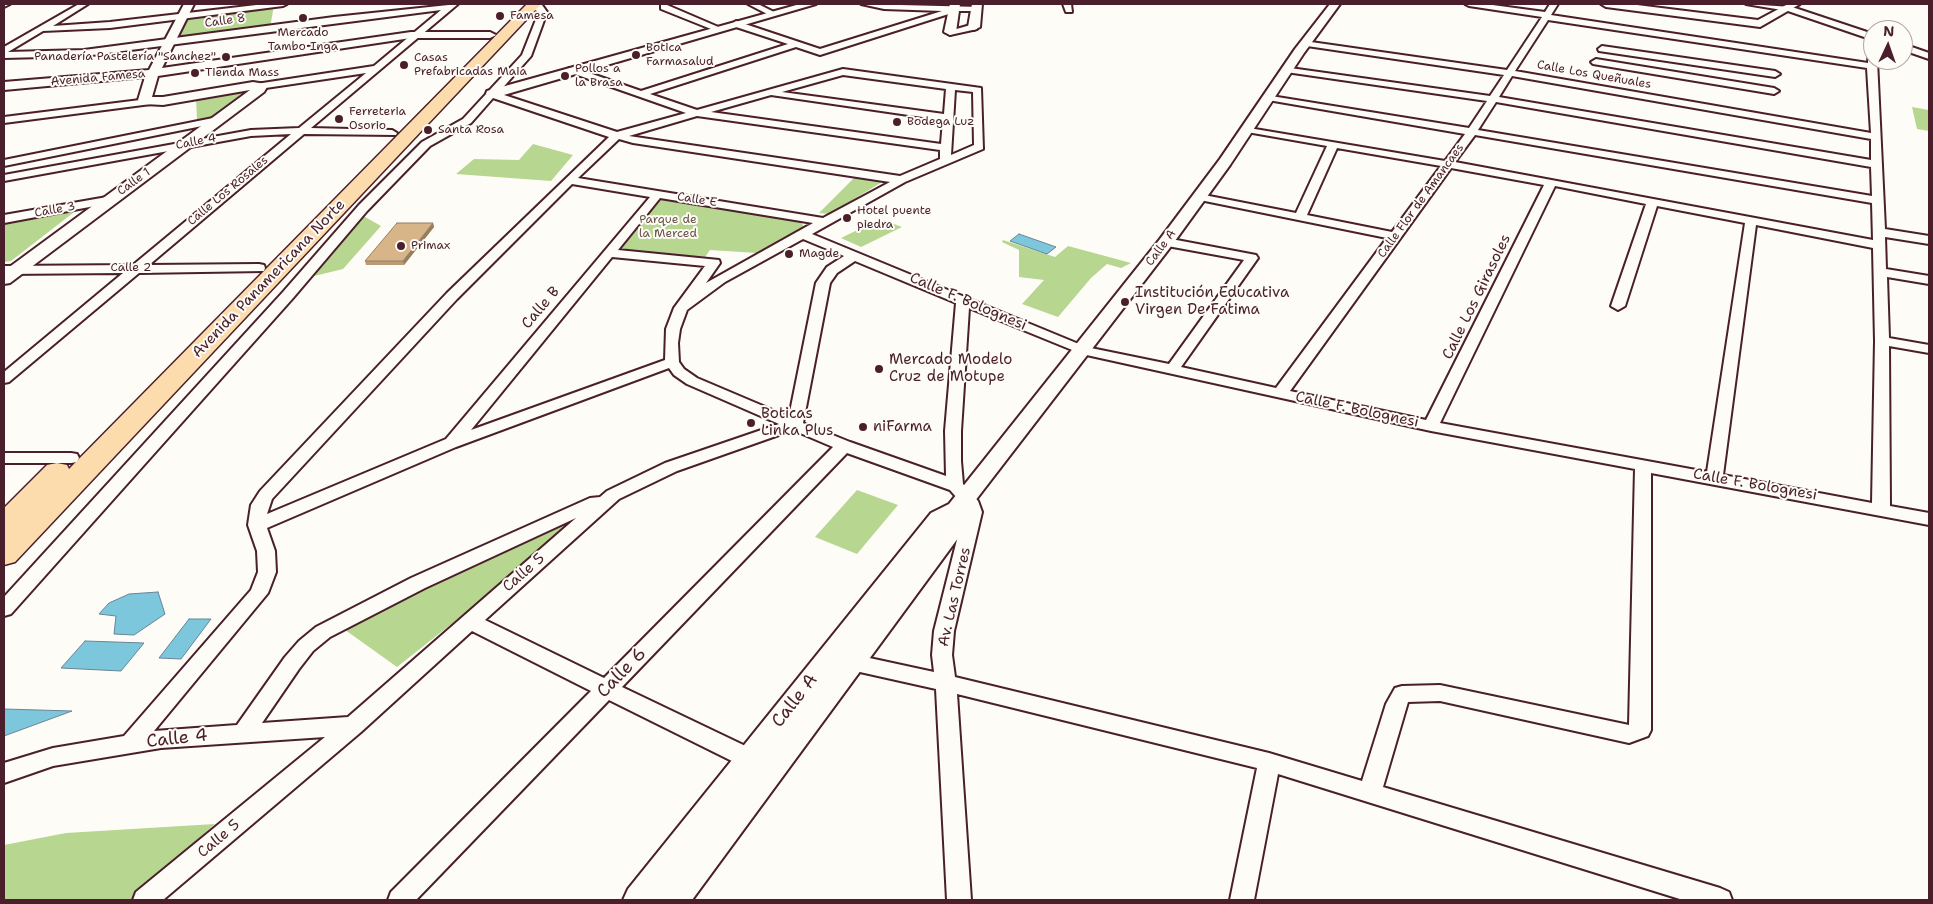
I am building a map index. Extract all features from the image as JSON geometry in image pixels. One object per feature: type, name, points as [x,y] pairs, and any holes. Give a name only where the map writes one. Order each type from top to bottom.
[{"type":"highway","name":"Avenida Panamericana Norte","points":[[4,525],[490,35],[529,4]]},
{"type":"highway","name":"Avenida Panamericana Norte","points":[[4,554],[529,4]]},
{"type":"street","points":[[4,51],[84,4]]},
{"type":"street","points":[[148,102],[144,100],[153,73],[189,4]]},
{"type":"street","points":[[41,29],[110,25],[283,4]]},
{"type":"street","points":[[4,609],[288,295],[363,208],[426,144],[462,126],[526,56],[543,12],[540,7],[529,4]]},
{"type":"street","points":[[752,4],[774,14]]},
{"type":"street","points":[[492,94],[810,4]]},
{"type":"street","points":[[865,4],[884,7],[956,6],[977,6],[974,28],[950,32],[956,6]]},
{"type":"street","name":"Calle A","points":[[639,900],[939,519],[1082,350],[1166,242],[1247,129],[1286,70],[1335,4]]},
{"type":"street","points":[[1469,4],[1546,16],[1606,38],[1776,63],[1863,66]]},
{"type":"street","name":"Calle Flor de Amancaes","points":[[1280,393],[1473,130],[1554,4]]},
{"type":"street","points":[[1606,4],[1755,24],[1760,24],[1792,6]]},
{"type":"street","points":[[1750,4],[1792,6],[1863,33]]},
{"type":"street","name":"Calle Los Rosales","points":[[4,379],[452,5]]},
{"type":"street","name":"Calle 8","points":[[4,55],[84,52],[452,5]]},
{"type":"street","points":[[736,24],[820,52],[956,6]]},
{"type":"street","points":[[664,7],[719,29]]},
{"type":"street","name":"Avenida Famesa","points":[[4,86],[153,73],[418,35],[490,35]]},
{"type":"street","points":[[1606,38],[1776,63]]},
{"type":"street","points":[[1606,38],[1592,74],[1772,105],[1776,63]]},
{"type":"street","name":"Calle Los Queñuales","points":[[1306,43],[1508,73],[1592,74],[1772,105],[1876,137]]},
{"type":"street","points":[[641,94],[797,44]]},
{"type":"street","points":[[1913,50],[1929,56]]},
{"type":"street","points":[[4,120],[148,102],[378,68]]},
{"type":"street","points":[[572,70],[695,113],[945,154]]},
{"type":"street","points":[[1286,70],[1494,99],[1875,164]]},
{"type":"street","points":[[1872,70],[1882,341],[1881,508]]},
{"type":"street","points":[[130,744],[259,593],[267,572],[266,551],[257,525],[260,505],[266,495],[452,296],[616,136],[843,72],[978,90],[980,147],[945,154],[826,222],[720,279],[681,308]]},
{"type":"street","points":[[945,154],[951,85]]},
{"type":"street","name":"Calle 1","points":[[4,278],[11,269],[258,92],[261,87],[259,86]]},
{"type":"street","points":[[770,93],[948,118]]},
{"type":"street","points":[[492,94],[616,136],[901,180]]},
{"type":"street","points":[[1268,97],[1473,130],[1876,200]]},
{"type":"street","points":[[4,162],[218,120]]},
{"type":"street","points":[[1247,129],[1551,182],[1751,220],[1878,238],[1929,240]]},
{"type":"street","name":"Calle 4","points":[[4,178],[251,133],[392,133]]},
{"type":"street","points":[[1300,217],[1332,144]]},
{"type":"street","name":"Calle E","points":[[569,180],[826,222]]},
{"type":"street","name":"Calle Los Girasoles","points":[[1431,426],[1551,182]]},
{"type":"street","name":"Calle B","points":[[450,444],[658,194]]},
{"type":"street","points":[[1199,197],[1395,236]]},
{"type":"street","name":"Calle 3","points":[[4,219],[107,201]]},
{"type":"street","points":[[1618,306],[1653,201]]},
{"type":"street","points":[[1714,478],[1751,220]]},
{"type":"street","name":"Calle F. Bolognesi","points":[[804,234],[1082,350],[1431,426],[1881,508],[1929,519]]},
{"type":"street","points":[[1166,242],[1252,258],[1172,370]]},
{"type":"street","points":[[608,252],[714,263],[681,308],[673,329],[671,343],[672,362],[680,372],[692,381],[795,424],[959,497]]},
{"type":"street","points":[[795,424],[823,283],[832,270],[855,256]]},
{"type":"street","name":"Calle 2","points":[[11,269],[259,268]]},
{"type":"street","points":[[1879,272],[1929,280]]},
{"type":"street","name":"Av. Las Torres","points":[[959,900],[946,683],[942,656],[944,631],[973,512],[972,505],[959,497],[953,431],[963,300]]},
{"type":"street","points":[[1882,341],[1929,349]]},
{"type":"street","points":[[257,525],[450,444],[672,362]]},
{"type":"street","name":"Calle 5","points":[[146,900],[353,726],[468,621],[613,495],[654,473],[795,424]]},
{"type":"street","name":"Calle 6","points":[[400,900],[844,446]]},
{"type":"street","points":[[4,458],[71,458]]},
{"type":"street","points":[[1370,793],[1396,704],[1402,694],[1420,692],[1440,693],[1616,732],[1629,734],[1640,730],[1643,465]]},
{"type":"street","points":[[243,734],[292,663],[306,646],[323,632],[418,583],[613,495]]},
{"type":"street","name":"Calle A","points":[[673,900],[956,524],[959,497]]},
{"type":"street","points":[[468,621],[750,759]]},
{"type":"street","points":[[851,662],[946,683],[1269,762],[1720,900]]},
{"type":"street","name":"Calle 4","points":[[4,773],[53,757],[161,739],[353,726]]},
{"type":"street","points":[[1242,900],[1269,762]]},
{"type":"green space","points":[[274,5],[270,28],[170,42],[183,16]]},
{"type":"green space","points":[[244,92],[212,117],[197,120],[196,98]]},
{"type":"green space","points":[[1912,107],[1929,110],[1929,131],[1917,129]]},
{"type":"green space","points":[[533,144],[573,155],[551,181],[456,174],[474,159],[519,160]]},
{"type":"green space","points":[[854,178],[882,182],[830,214],[819,213]]},
{"type":"green space","name":"Parque de la Merced","points":[[656,198],[801,222],[804,227],[757,253],[710,250],[705,257],[616,249]]},
{"type":"green space","points":[[82,206],[11,261],[4,262],[4,221]]},
{"type":"green space","points":[[360,214],[381,226],[343,269],[306,278]]},
{"type":"green space","points":[[880,219],[902,227],[861,247],[841,238]]},
{"type":"green space","points":[[1003,240],[1055,257],[1068,246],[1131,263],[1121,268],[1107,264],[1091,278],[1058,317],[1022,304],[1044,280],[1019,277],[1019,250],[1002,242]]},
{"type":"green space","points":[[857,490],[898,505],[857,554],[815,537]]},
{"type":"green space","points":[[569,517],[579,523],[397,667],[341,627]]},
{"type":"green space","points":[[215,824],[131,900],[4,900],[4,845],[66,833]]},
{"type":"water","points":[[1019,234],[1056,247],[1047,254],[1010,241]]},
{"type":"water","points":[[158,592],[165,614],[134,635],[114,634],[116,616],[99,614],[109,603],[129,594]]},
{"type":"water","points":[[189,619],[211,619],[181,659],[159,658]]},
{"type":"water","points":[[85,641],[144,643],[121,671],[61,668]]},
{"type":"water","points":[[4,709],[72,711],[4,736]]},
{"type":"building","name":"Primax","points":[[397,223],[433,223],[403,261],[365,261]]},
{"type":"place","name":"Famesa","points":[[500,16]]},
{"type":"place","name":"Mercado Tambo Inga","points":[[303,18]]},
{"type":"place","name":"Botica Farmasalud","points":[[636,55]]},
{"type":"place","name":"Panadería Pastelería \"Sanchez\"","points":[[226,57]]},
{"type":"place","name":"Casas Prefabricadas Maia","points":[[404,65]]},
{"type":"place","name":"Tienda Mass","points":[[195,73]]},
{"type":"place","name":"Pollos a la Brasa","points":[[565,76]]},
{"type":"place","name":"Ferreteria Osorio","points":[[339,119]]},
{"type":"place","name":"Bodega Luz","points":[[897,122]]},
{"type":"place","name":"Santa Rosa","points":[[428,130]]},
{"type":"place","name":"Hotel puente piedra","points":[[847,218]]},
{"type":"place","name":"Primax","points":[[401,246]]},
{"type":"place","name":"Magde","points":[[789,254]]},
{"type":"place","name":"Institución Educativa Virgen De Fatima","points":[[1125,302]]},
{"type":"place","name":"Mercado Modelo Cruz de Motupe","points":[[879,369]]},
{"type":"place","name":"Boticas Linka Plus","points":[[751,423]]},
{"type":"place","name":"niFarma","points":[[863,427]]}]
